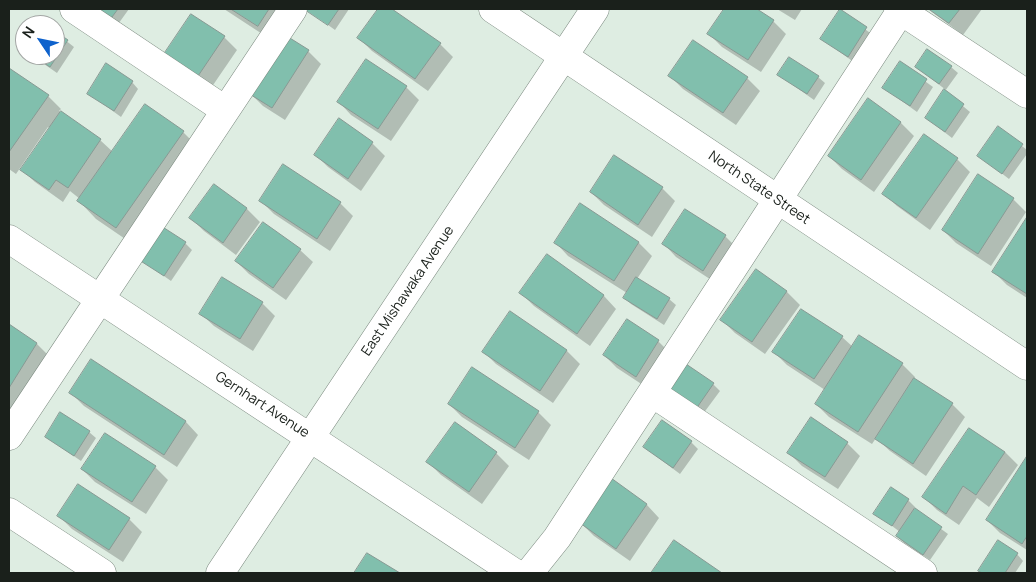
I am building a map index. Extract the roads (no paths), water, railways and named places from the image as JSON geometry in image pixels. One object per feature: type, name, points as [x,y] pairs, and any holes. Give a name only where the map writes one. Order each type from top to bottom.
[{"type":"street","points":[[74,9],[226,110]]},
{"type":"street","points":[[9,436],[293,9]]},
{"type":"street","name":"North State Street","points":[[493,9],[1027,366]]},
{"type":"street","name":"East Mishawaka Avenue","points":[[220,573],[596,9]]},
{"type":"street","points":[[529,573],[557,538],[901,9],[1027,94]]},
{"type":"street","name":"Gernhart Avenue","points":[[9,239],[515,573]]},
{"type":"street","points":[[652,393],[923,573]]},
{"type":"street","points":[[9,512],[102,573]]}]
